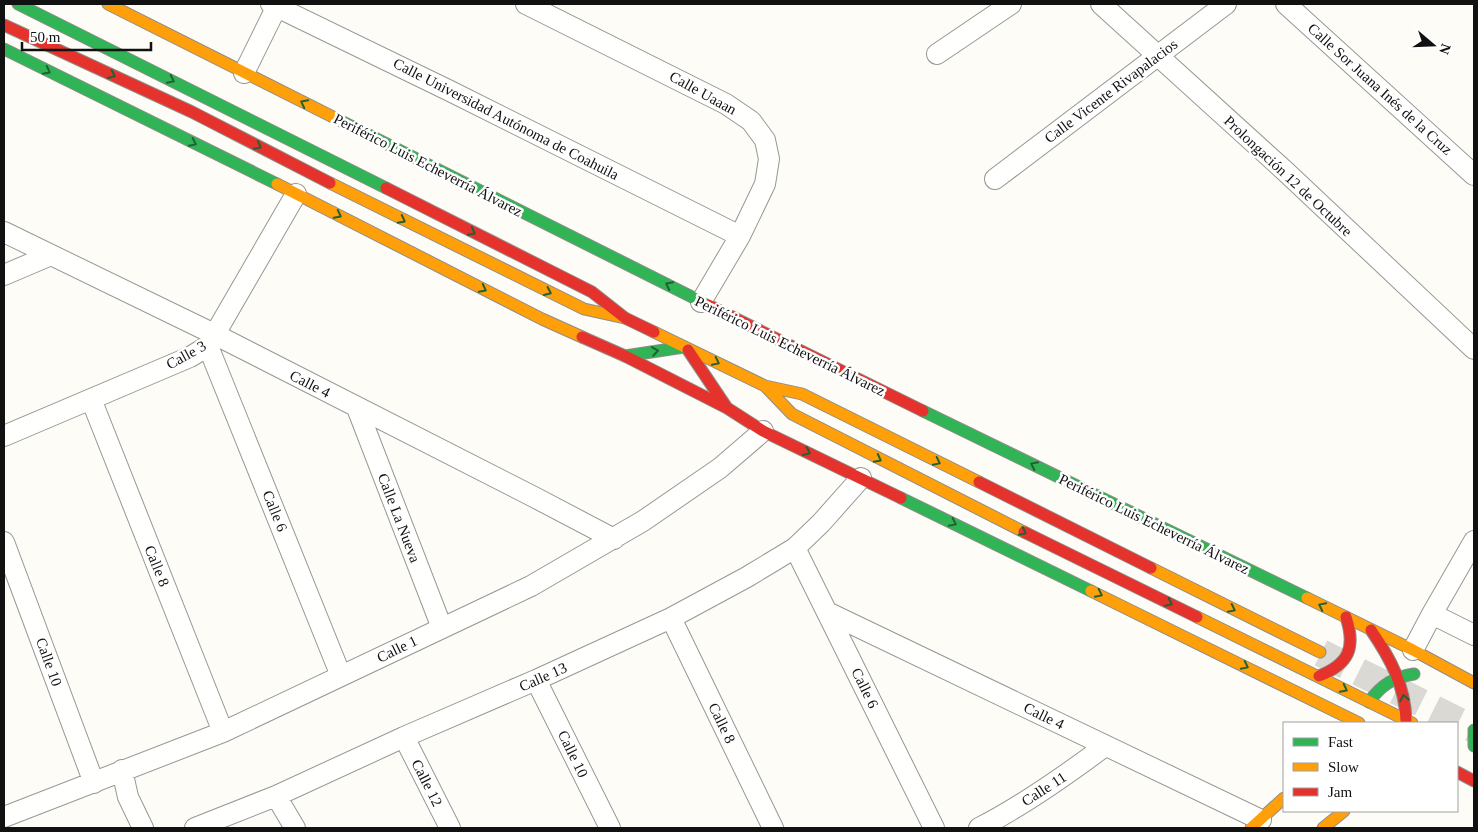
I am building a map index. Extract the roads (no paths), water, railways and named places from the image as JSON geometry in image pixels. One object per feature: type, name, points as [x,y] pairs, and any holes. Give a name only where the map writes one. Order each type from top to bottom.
[{"type":"main road","points":[[18,4],[229,108],[592,292],[625,318],[765,386],[802,394],[1320,652]]},
{"type":"main road","name":"Periférico Luis Echeverría Álvarez","points":[[108,4],[701,302],[1413,650],[1474,683]]},
{"type":"main road","points":[[4,25],[192,112],[385,211],[569,302],[584,309],[625,318]]},
{"type":"main road","points":[[4,49],[542,319],[625,356],[727,408],[763,431],[1354,722],[1376,691],[1386,682],[1420,673],[1456,673]]},
{"type":"main road","points":[[625,356],[686,348]]},
{"type":"main road","points":[[686,348],[727,408]]},
{"type":"main road","points":[[765,386],[792,414],[1058,549],[1319,676],[1408,722]]},
{"type":"main road","points":[[1319,676],[1331,672],[1341,664],[1348,654],[1352,642],[1351,629],[1346,617]]},
{"type":"main road","points":[[1371,630],[1389,657],[1398,678],[1406,705],[1408,722]]},
{"type":"main road","points":[[1471,749],[1474,730]]},
{"type":"main road","points":[[1458,773],[1474,781]]},
{"type":"main road","points":[[1256,824],[1283,799]]},
{"type":"main road","points":[[1323,828],[1343,812]]},
{"type":"street","name":"Calle Uaaan","points":[[526,4],[726,104],[751,121],[764,140],[769,159],[765,184],[740,236],[701,302]]},
{"type":"street","points":[[937,54],[1011,4]]},
{"type":"street","name":"Prolongación 12 de Octubre","points":[[1101,4],[1285,171],[1474,349]]},
{"type":"street","name":"Calle Vicente Rivapalacios","points":[[995,179],[1226,4]]},
{"type":"street","name":"Calle Sor Juana Inés de la Cruz","points":[[1286,4],[1474,175]]},
{"type":"street","points":[[244,73],[275,5]]},
{"type":"street","name":"Calle Universidad Autónoma de Coahuila","points":[[275,5],[740,236]]},
{"type":"street","name":"Calle 3","points":[[4,436],[190,356],[212,340],[296,194]]},
{"type":"street","name":"Calle 4","points":[[4,232],[212,340],[357,408],[614,539]]},
{"type":"street","points":[[4,275],[51,255]]},
{"type":"street","name":"Calle 6","points":[[212,340],[341,676]]},
{"type":"street","name":"Calle 8","points":[[91,399],[223,732]]},
{"type":"street","name":"Calle La Nueva","points":[[357,408],[442,628]]},
{"type":"street","name":"Calle 1","points":[[4,817],[223,732],[531,586],[643,521],[720,468],[763,431]]},
{"type":"street","name":"Calle 13","points":[[195,828],[276,796],[671,618],[747,577],[795,548],[821,523],[861,478]]},
{"type":"street","points":[[1413,650],[1474,541]]},
{"type":"street","name":"Calle 10","points":[[4,542],[94,783]]},
{"type":"street","name":"Calle 6","points":[[795,548],[934,828]]},
{"type":"street","name":"Calle 4","points":[[827,612],[1105,746],[1256,824]]},
{"type":"street","points":[[1432,614],[1474,635]]},
{"type":"street","name":"Calle 8","points":[[671,618],[773,828]]},
{"type":"street","name":"Calle 10","points":[[536,680],[610,828]]},
{"type":"street","name":"Calle 12","points":[[404,737],[450,828]]},
{"type":"street","name":"Calle 11","points":[[979,828],[1054,783],[1105,746]]},
{"type":"street","points":[[122,770],[128,797],[142,828]]},
{"type":"street","points":[[276,796],[295,828]]},
{"type":"tunnel","points":[[1321,653],[1474,729]]}]
